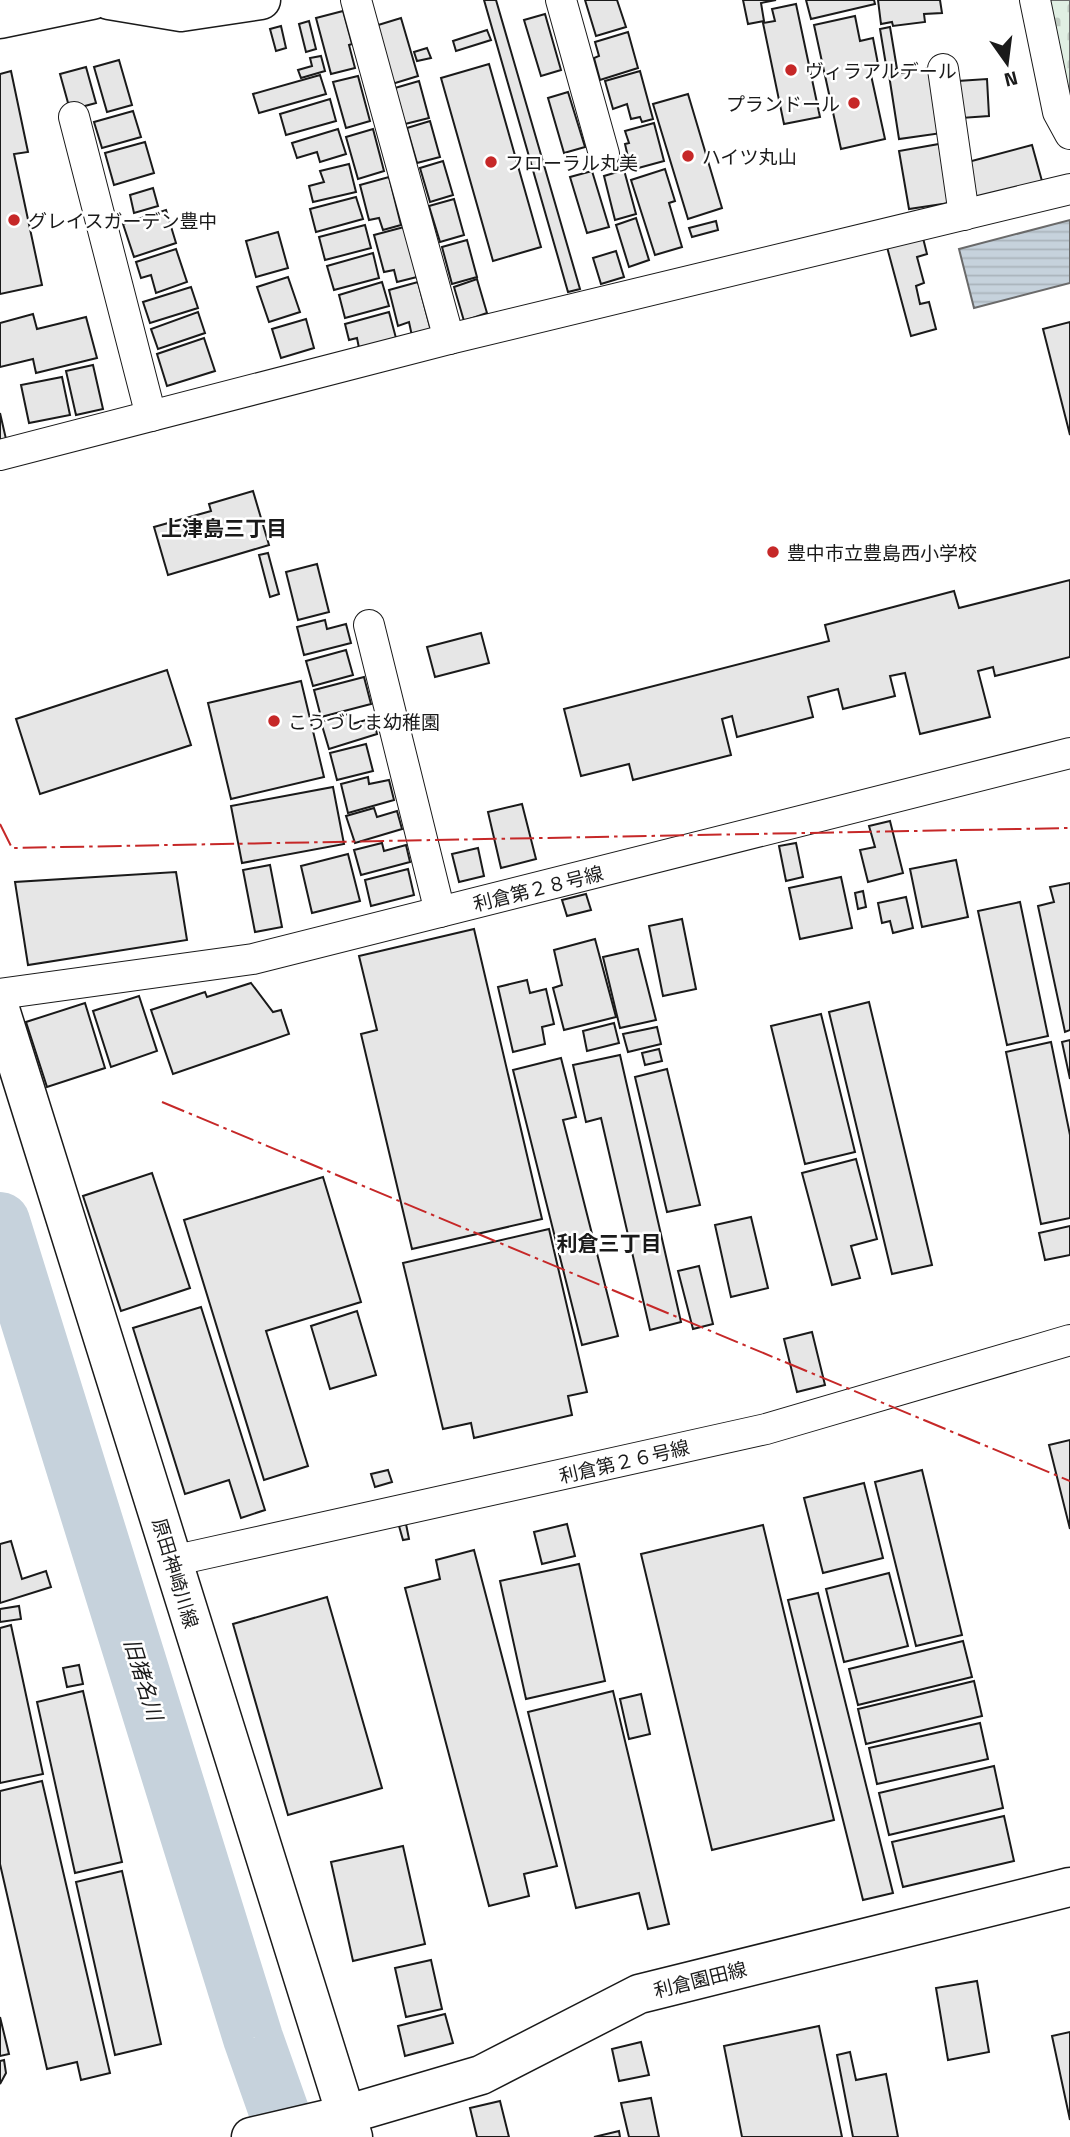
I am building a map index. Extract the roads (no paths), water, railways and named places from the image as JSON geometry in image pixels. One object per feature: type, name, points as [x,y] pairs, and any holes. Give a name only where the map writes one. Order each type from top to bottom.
[{"type":"street","points":[[0,19],[92,0]]},
{"type":"street","points":[[109,0],[181,12],[261,0]]},
{"type":"street","points":[[356,0],[449,339]]},
{"type":"street","points":[[561,0],[604,154]]},
{"type":"street","points":[[1035,0],[1058,112],[1070,134]]},
{"type":"street","points":[[943,69],[964,215]]},
{"type":"street","points":[[74,117],[151,416]]},
{"type":"street","points":[[0,455],[449,339],[1070,189]]},
{"type":"street","points":[[369,625],[440,912]]},
{"type":"street","name":"利倉第２８号線","points":[[0,994],[253,959],[1070,753]]},
{"type":"street","name":"原田神崎川線","points":[[0,1009],[172,1561],[337,2125]]},
{"type":"street","name":"利倉第２６号線","points":[[172,1561],[766,1429],[1070,1340]]},
{"type":"street","name":"利倉園田線","points":[[255,2136],[337,2125],[481,2075],[639,1994],[1070,1887]]},
{"type":"waterway","name":"旧猪名川","points":[[0,1222],[253,2038],[288,2137]]},
{"type":"place","name":"ヴィラアルデール","points":[[791,70]]},
{"type":"place","name":"プランドール","points":[[854,103]]},
{"type":"place","name":"ハイツ丸山","points":[[688,156]]},
{"type":"place","name":"フローラル丸美","points":[[491,162]]},
{"type":"place","name":"グレイスガーデン豊中","points":[[14,220]]},
{"type":"place","name":"豊中市立豊島西小学校","points":[[773,552]]},
{"type":"place","name":"こうづしま幼稚園","points":[[274,721]]},
{"type":"district","name":"上津島三丁目","points":[[224,528]]},
{"type":"district","name":"利倉三丁目","points":[[609,1243]]}]
